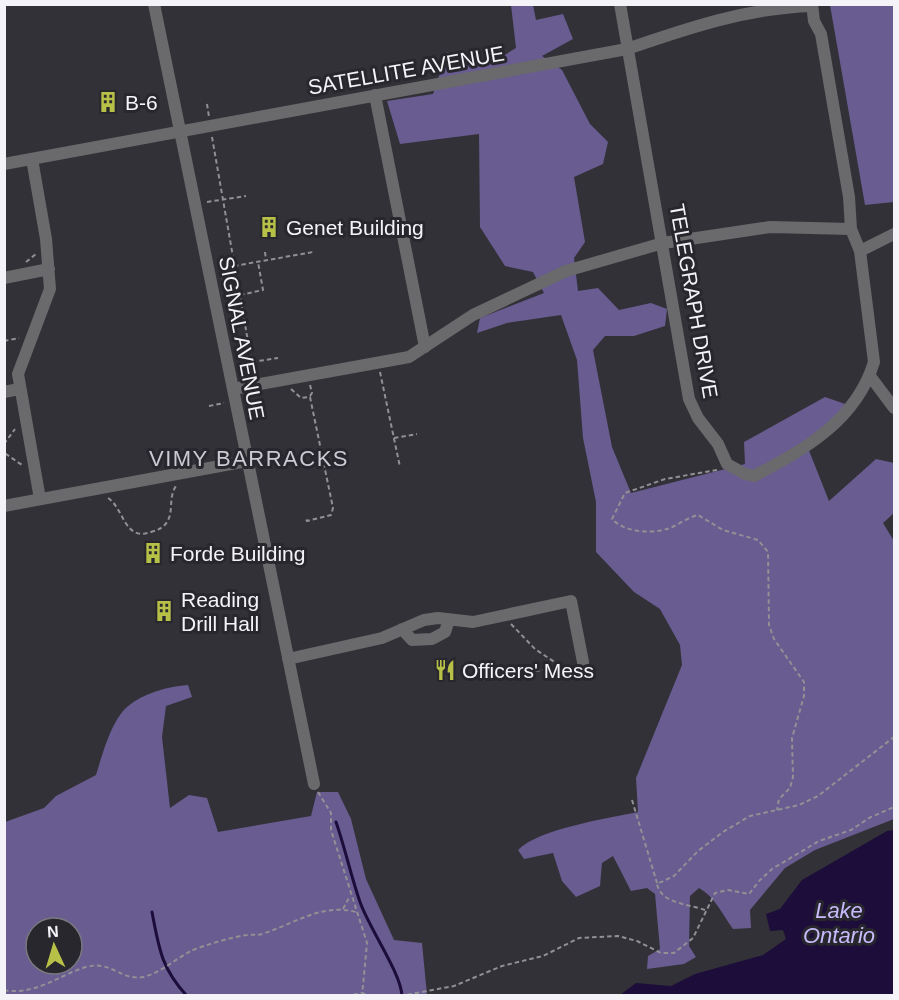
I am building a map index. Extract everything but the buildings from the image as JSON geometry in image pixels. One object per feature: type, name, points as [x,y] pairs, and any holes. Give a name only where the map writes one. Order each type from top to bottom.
[{"type":"street","name":"SIGNAL AVENUE","points":[[154,4],[210,280],[237,393],[247,461],[314,784]]},
{"type":"street","name":"TELEGRAPH DRIVE","points":[[620,4],[663,243],[669,297],[689,399],[698,418],[718,444],[727,464]]},
{"type":"street","name":"SATELLITE AVENUE","points":[[4,164],[627,49],[702,24],[772,7],[812,5]]},
{"type":"street","points":[[727,464],[745,474],[754,476],[818,438],[837,425],[853,407],[870,376],[874,351],[860,251],[850,229],[849,197],[821,34],[814,21],[812,5]]},
{"type":"street","points":[[375,95],[425,347]]},
{"type":"street","points":[[32,159],[49,269],[48,298],[19,366],[19,389],[40,499]]},
{"type":"street","points":[[237,393],[409,357],[473,315],[566,271],[663,243],[770,227],[850,229]]},
{"type":"street","points":[[860,251],[894,234]]},
{"type":"street","points":[[4,278],[49,269]]},
{"type":"street","points":[[870,376],[894,408]]},
{"type":"street","points":[[4,392],[19,389]]},
{"type":"street","points":[[4,506],[247,461]]},
{"type":"street","points":[[288,659],[382,638],[424,620],[473,622],[571,601],[583,662]]},
{"type":"street","points":[[402,629],[412,640],[432,639],[445,632],[449,620]]},
{"type":"path","points":[[207,104],[255,377],[242,380],[237,393],[209,406]]},
{"type":"path","points":[[195,204],[246,196]]},
{"type":"path","points":[[23,264],[36,254],[37,247]]},
{"type":"path","points":[[265,252],[266,260]]},
{"type":"path","points":[[234,266],[313,252]]},
{"type":"path","points":[[240,295],[263,291],[258,262]]},
{"type":"path","points":[[210,280],[236,274]]},
{"type":"path","points":[[4,340],[24,337]]},
{"type":"path","points":[[252,362],[278,358]]},
{"type":"path","points":[[379,369],[400,467]]},
{"type":"path","points":[[305,517],[307,521],[324,518],[331,515],[333,508],[310,397],[312,393],[310,382]]},
{"type":"path","points":[[299,384],[288,386],[301,398],[310,397]]},
{"type":"path","points":[[394,438],[417,434]]},
{"type":"path","points":[[5,448],[6,454],[29,470]]},
{"type":"path","points":[[727,464],[710,473],[665,479],[625,493],[612,519],[619,527],[632,530],[668,529],[682,519],[698,515],[723,530],[758,540],[768,552],[769,625],[774,639],[804,682],[804,696],[792,738],[794,777],[790,788],[778,799],[777,810]]},
{"type":"path","points":[[503,616],[535,649],[565,669]]},
{"type":"path","points":[[477,676],[483,680],[561,667]]},
{"type":"path","points":[[657,884],[674,876],[698,851],[723,832],[750,816],[799,805],[818,796],[894,737]]},
{"type":"path","points":[[314,784],[331,813],[331,830],[366,943],[362,994]]},
{"type":"path","points":[[632,800],[659,893],[664,898],[705,910]]},
{"type":"path","points":[[400,996],[449,987],[502,966],[543,956],[579,938],[618,936],[637,941],[661,953],[674,953],[693,938],[715,893],[728,890],[749,894],[772,869],[810,846],[851,830],[869,818],[894,807]]},
{"type":"path","points":[[343,909],[350,896]]},
{"type":"path","points":[[4,990],[23,991],[52,984],[84,968],[100,964],[134,977],[144,977],[193,950],[238,936],[267,933],[307,915],[343,909],[356,912]]},
{"type":"path","points":[[346,996],[362,994],[373,996]]},
{"type":"shaded area","points":[[511,5],[533,5],[536,20],[563,14],[573,39],[542,56],[562,70],[590,124],[608,142],[603,164],[574,177],[585,242],[574,258],[578,291],[598,288],[619,310],[651,303],[667,309],[665,326],[634,336],[605,336],[593,350],[612,447],[631,493],[745,464],[744,442],[825,397],[848,405],[806,443],[829,501],[876,459],[894,463],[894,513],[883,523],[894,541],[894,819],[815,850],[785,868],[750,910],[751,928],[733,929],[714,901],[699,888],[690,896],[689,946],[696,957],[684,964],[647,969],[648,956],[660,949],[655,894],[647,888],[631,891],[613,856],[602,863],[600,886],[576,897],[562,881],[553,853],[524,859],[518,850],[541,836],[557,830],[638,812],[636,778],[682,665],[680,645],[660,609],[634,592],[596,552],[596,502],[583,438],[577,360],[561,315],[507,323],[477,333],[480,318],[544,293],[533,272],[505,266],[480,227],[479,134],[400,144],[387,101],[433,94],[447,52],[488,65],[516,48]]},
{"type":"shaded area","points":[[830,5],[894,5],[894,202],[865,205]]},
{"type":"shaded area","points":[[188,685],[192,697],[166,706],[162,737],[170,808],[189,795],[207,798],[218,832],[311,816],[317,792],[338,792],[351,819],[366,879],[394,940],[422,943],[427,995],[5,995],[5,822],[44,808],[56,796],[96,775],[104,749],[121,713],[133,702],[165,689]]},
{"type":"water","name":"Lake Ontario","points":[[894,830],[894,995],[620,995],[636,983],[671,986],[695,974],[763,955],[786,939],[783,930],[770,931],[766,914],[780,909],[802,880],[887,831]]},
{"type":"waterway","points":[[336,822],[360,902],[391,963],[402,996]]},
{"type":"waterway","points":[[152,912],[159,947],[166,967],[187,996]]},
{"type":"place","name":"B-6","points":[[108,102]]},
{"type":"place","name":"Genet Building","points":[[269,227]]},
{"type":"place","name":"Forde Building","points":[[153,553]]},
{"type":"place","name":"Reading Drill Hall","points":[[164,611]]},
{"type":"place","name":"Officers' Mess","points":[[445,670]]},
{"type":"district","name":"VIMY BARRACKS","points":[[249,458]]}]
